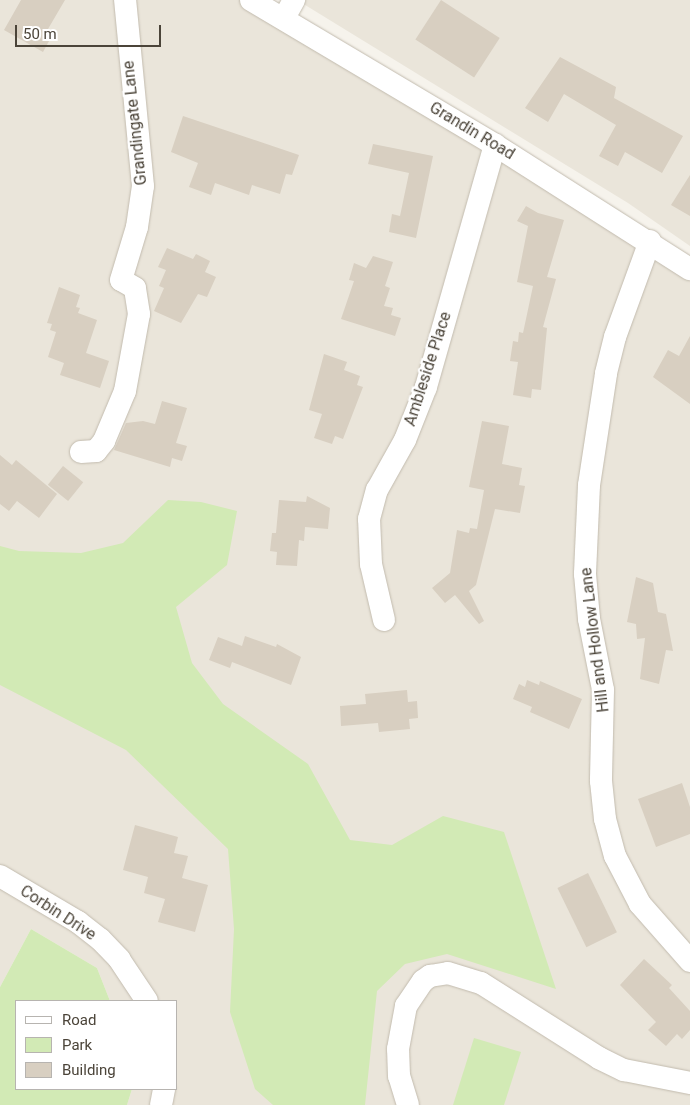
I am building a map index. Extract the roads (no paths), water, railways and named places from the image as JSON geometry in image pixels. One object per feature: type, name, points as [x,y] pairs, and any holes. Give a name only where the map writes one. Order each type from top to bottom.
[{"type":"street","name":"Grandingate Lane","points":[[81,452],[96,450],[104,441],[125,391],[139,314],[135,288],[121,280],[137,227],[143,186],[125,0]]},
{"type":"street","name":"Grandin Road","points":[[251,0],[289,9],[496,145],[650,241],[690,269]]},
{"type":"street","name":"Ambleside Place","points":[[384,620],[371,564],[369,519],[377,490],[405,440],[426,387],[496,145]]},
{"type":"street","name":"Hill and Hollow Lane","points":[[650,241],[615,337],[606,374],[589,485],[585,574],[589,619],[603,690],[601,781],[607,828],[615,856],[640,904],[690,961]]},
{"type":"street","name":"Corbin Drive","points":[[0,876],[78,922],[100,939],[119,959],[146,1000]]},
{"type":"street","points":[[408,1105],[399,1076],[398,1049],[406,1006],[423,981],[430,976],[448,974],[481,982],[599,1058],[624,1070],[690,1083]]},
{"type":"street","points":[[161,1105],[164,1090]]}]
